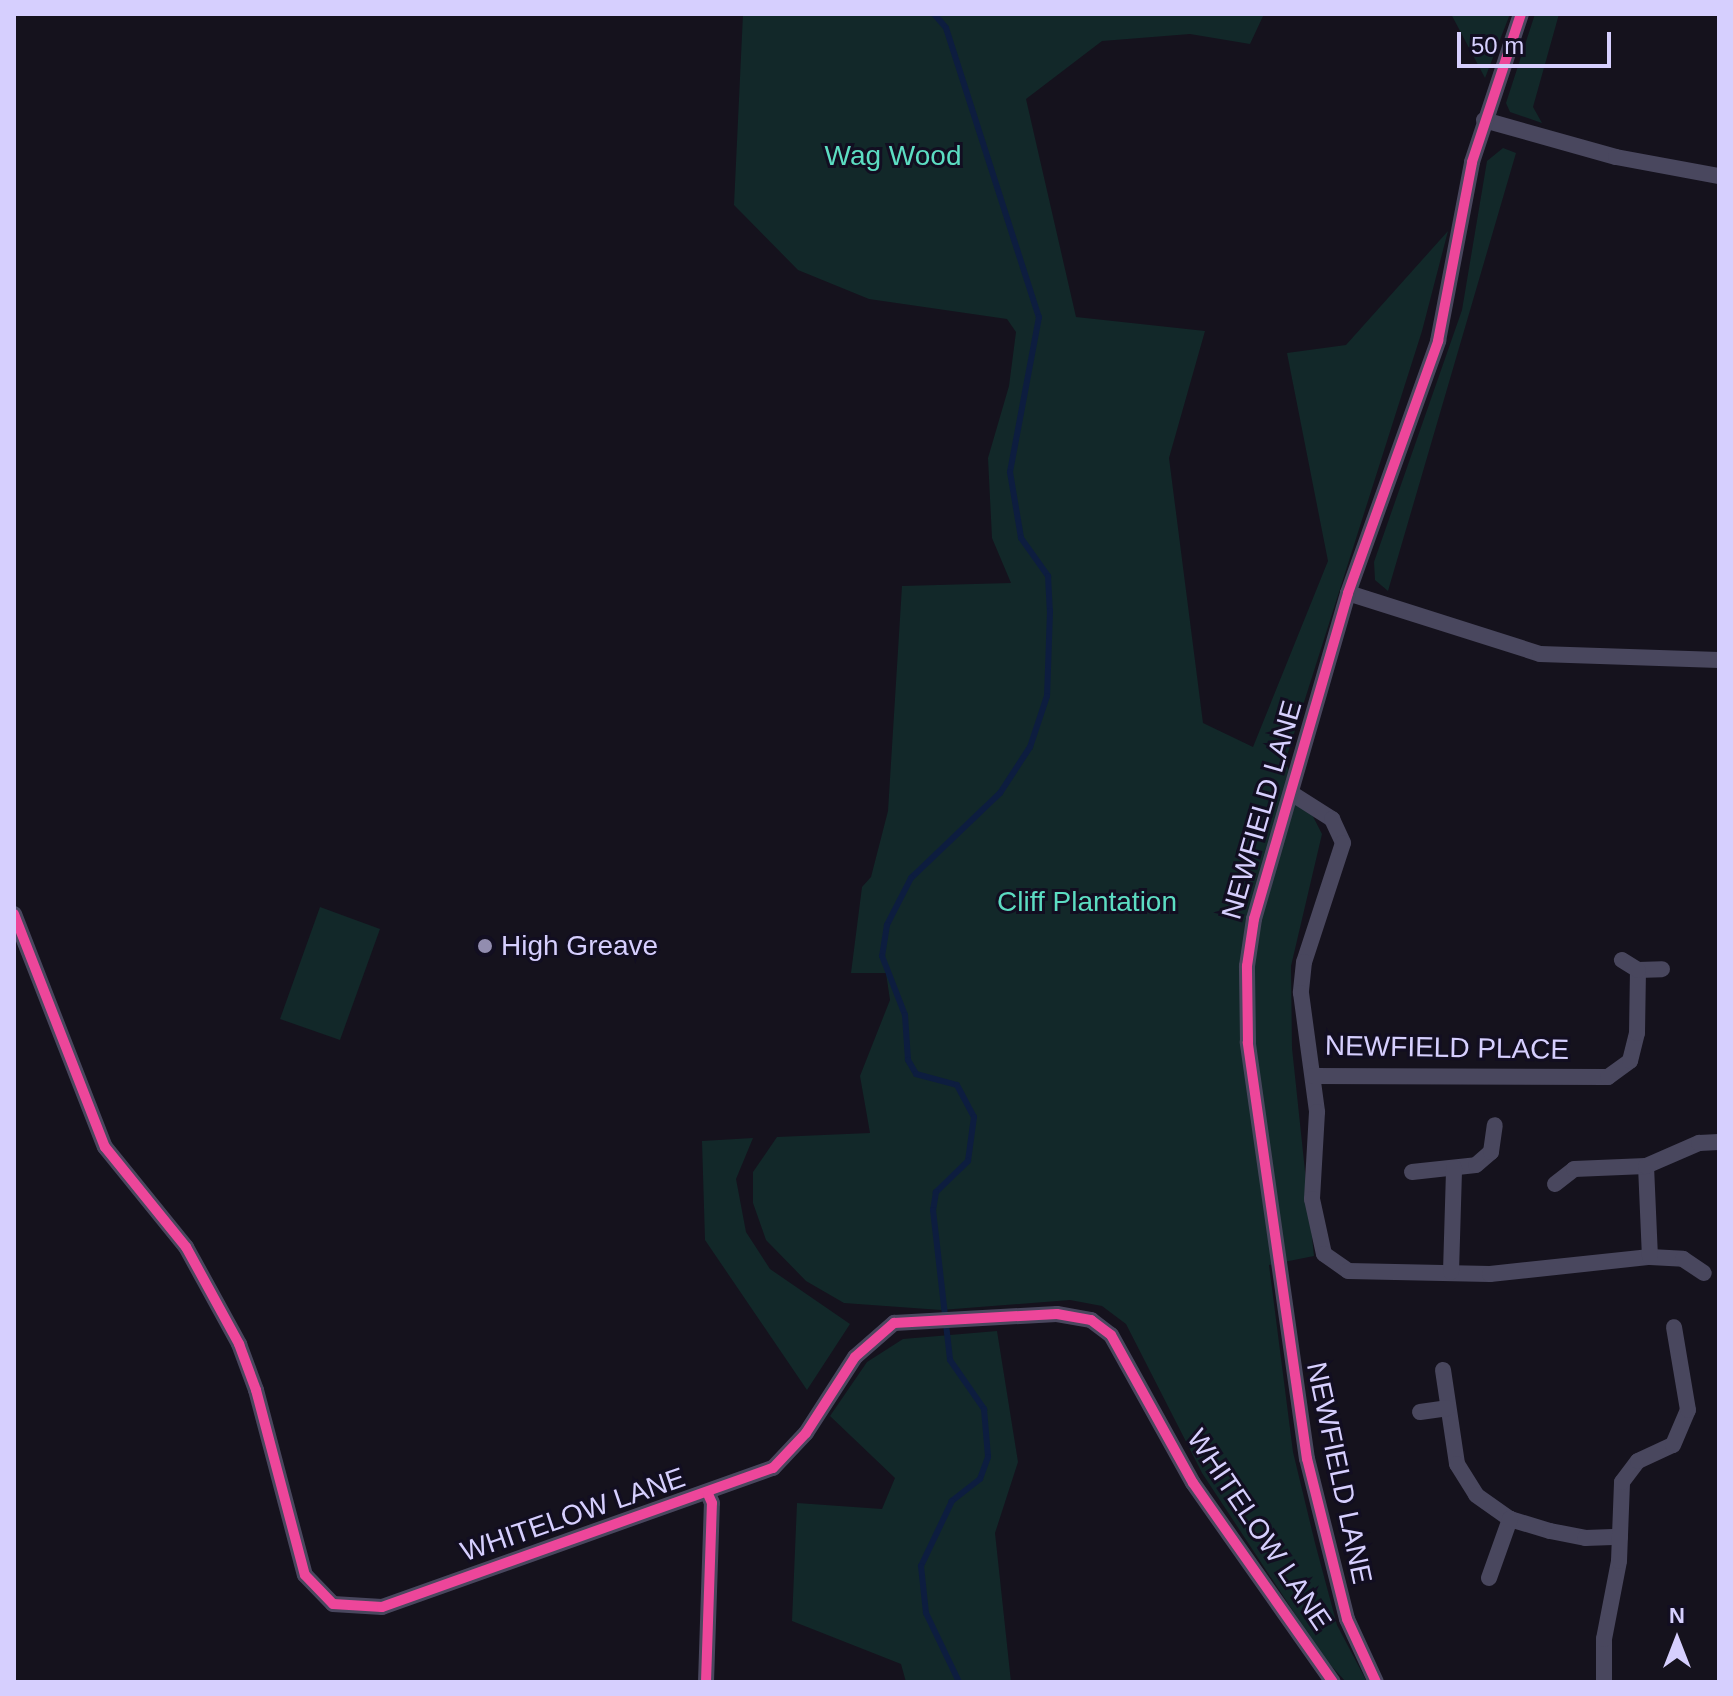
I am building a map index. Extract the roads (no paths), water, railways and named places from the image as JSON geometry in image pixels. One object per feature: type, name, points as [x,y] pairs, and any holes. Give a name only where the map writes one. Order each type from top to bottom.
[{"type":"street","name":"NEWFIELD LANE","points":[[1376,1682],[1347,1619],[1307,1459],[1248,1042],[1247,966],[1254,919],[1348,593],[1438,341],[1484,120],[1521,14]]},
{"type":"street","points":[[1484,120],[1602,154],[1719,176]]},
{"type":"street","points":[[1348,593],[1540,654],[1719,660]]},
{"type":"street","name":"NEWFIELD PLACE","points":[[1291,793],[1332,819],[1343,843],[1304,962],[1303,1027],[1313,1076],[1608,1077],[1622,1072],[1635,1047],[1638,970]]},
{"type":"street","name":"WHITELOW LANE","points":[[14,914],[105,1147],[186,1247],[239,1344],[256,1390],[305,1575],[322,1597],[343,1607],[382,1607],[708,1494],[773,1468],[791,1453],[855,1357],[894,1323],[1057,1314],[1091,1320],[1111,1335],[1193,1483],[1333,1682]]},
{"type":"street","points":[[1622,960],[1638,970],[1662,969]]},
{"type":"street","points":[[1313,1076],[1312,1199],[1324,1254],[1348,1271],[1490,1274],[1650,1257],[1683,1259],[1704,1273]]},
{"type":"street","points":[[1412,1172],[1454,1168],[1485,1159],[1495,1125]]},
{"type":"street","points":[[1555,1184],[1574,1169],[1646,1166],[1699,1143],[1719,1142]]},
{"type":"street","points":[[1646,1166],[1650,1257]]},
{"type":"street","points":[[1451,1272],[1454,1168]]},
{"type":"street","points":[[1604,1682],[1604,1639],[1620,1537],[1619,1497],[1627,1471],[1638,1461],[1673,1445],[1685,1424],[1688,1410],[1674,1327]]},
{"type":"street","points":[[1443,1370],[1447,1408],[1464,1477],[1476,1495],[1510,1519],[1585,1538],[1620,1537]]},
{"type":"street","points":[[1420,1412],[1447,1408]]},
{"type":"street","points":[[706,1682],[712,1503],[708,1494]]},
{"type":"street","points":[[1489,1578],[1510,1519]]},
{"type":"waterway","points":[[934,14],[946,28],[1039,317],[1010,472],[1021,538],[1048,576],[1050,611],[1047,696],[1030,747],[1000,793],[911,878],[887,925],[882,956],[905,1015],[908,1060],[916,1074],[957,1085],[974,1117],[968,1161],[936,1192],[933,1210],[950,1360],[984,1409],[988,1457],[980,1479],[952,1501],[921,1566],[926,1613],[959,1682]]},
{"type":"place","name":"High Greave","points":[[485,946]]},
{"type":"park label","name":"Wag Wood","points":[[893,156]]},
{"type":"park label","name":"Cliff Plantation","points":[[1087,902]]}]
